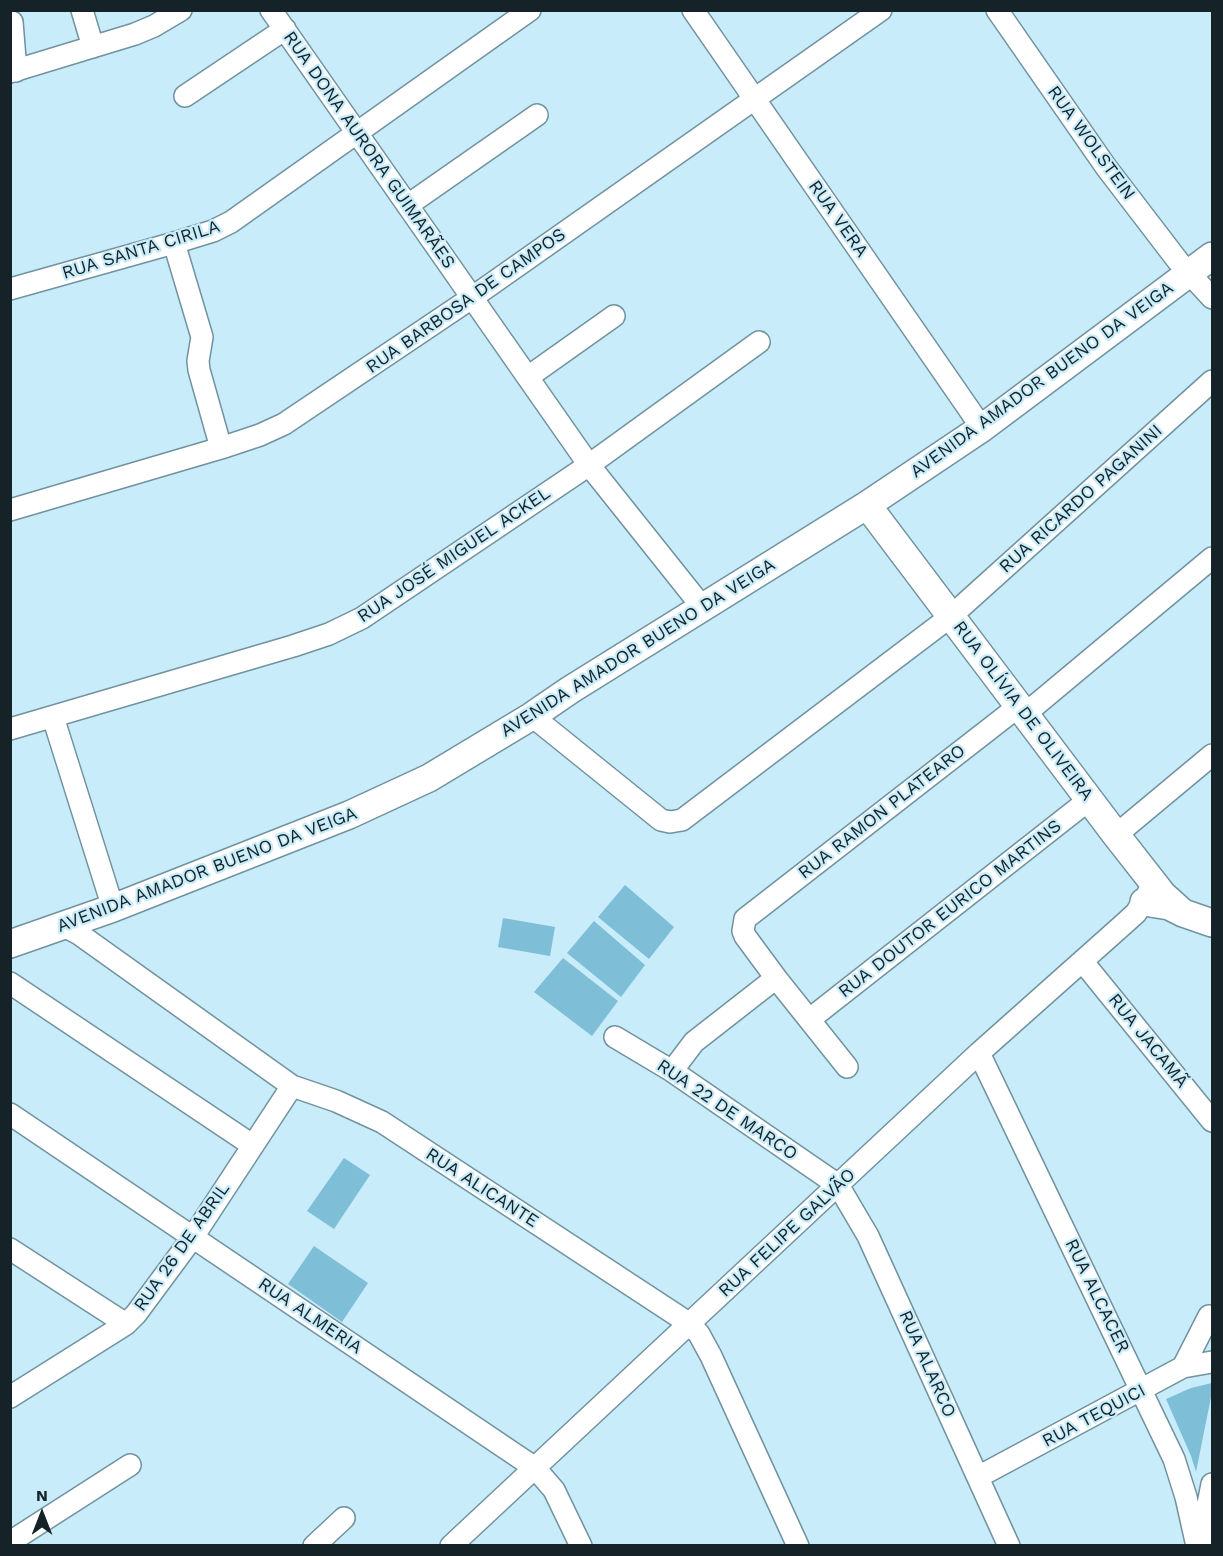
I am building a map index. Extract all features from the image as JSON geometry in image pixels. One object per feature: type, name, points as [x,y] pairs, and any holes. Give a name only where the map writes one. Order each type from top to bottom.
[{"type":"main road","name":"AVENIDA AMADOR BUENO DA VEIGA","points":[[10,944],[113,908],[390,798],[429,778],[532,716],[867,505],[982,428],[1212,256]]},
{"type":"main road","name":"RUA OLÍVIA DE OLIVEIRA","points":[[867,505],[1090,799],[1116,835],[1148,892],[1183,913]]},
{"type":"main road","points":[[1183,913],[1212,923]]},
{"type":"street","points":[[82,10],[93,47]]},
{"type":"street","points":[[12,22],[13,71],[135,34],[181,10]]},
{"type":"street","name":"RUA DONA AURORA GUIMARÃES","points":[[272,10],[589,465],[703,608]]},
{"type":"street","name":"RUA SANTA CIRILA","points":[[10,289],[174,243],[213,231],[231,222],[530,10]]},
{"type":"street","name":"RUA VERA","points":[[693,10],[982,428]]},
{"type":"street","name":"RUA BARBOSA DE CAMPOS","points":[[10,510],[221,448],[284,424],[473,297],[880,10]]},
{"type":"street","name":"RUA WOLSTEIN","points":[[997,10],[1106,167],[1178,261],[1189,272]]},
{"type":"street","points":[[185,96],[285,30]]},
{"type":"street","points":[[408,206],[537,115]]},
{"type":"street","points":[[174,243],[202,337],[198,361],[199,370],[221,448]]},
{"type":"street","points":[[1189,272],[1212,298]]},
{"type":"street","points":[[528,377],[614,316]]},
{"type":"street","name":"RUA JOSÉ MIGUEL ACKEL","points":[[10,729],[293,646],[362,618],[589,465],[759,342]]},
{"type":"street","name":"RUA RICARDO PAGANINI","points":[[532,716],[661,820],[676,822],[681,820],[950,617],[1212,381]]},
{"type":"street","name":"RUA RAMON PLATEARO","points":[[776,978],[745,936],[743,931],[745,919],[1022,710],[1212,558]]},
{"type":"street","points":[[53,717],[113,908]]},
{"type":"street","points":[[1116,835],[1212,755]]},
{"type":"street","name":"RUA DOUTOR EURICO MARTINS","points":[[810,1019],[1090,799]]},
{"type":"street","name":"RUA FELIPE GALVÃO","points":[[451,1545],[979,1053],[1125,923],[1148,892]]},
{"type":"street","points":[[1125,923],[1183,913]]},
{"type":"street","name":"RUA ALICANTE","points":[[64,926],[79,934],[292,1086],[336,1101],[382,1122],[690,1323],[711,1356],[798,1545]]},
{"type":"street","name":"RUA JACAMÃ","points":[[1083,962],[1212,1121]]},
{"type":"street","points":[[672,1071],[694,1041],[776,978],[846,1067]]},
{"type":"street","points":[[10,983],[252,1145]]},
{"type":"street","name":"RUA 22 DE MARCO","points":[[615,1037],[672,1071],[838,1185]]},
{"type":"street","name":"RUA ALCACER","points":[[979,1053],[1174,1459],[1198,1545]]},
{"type":"street","name":"RUA 26 DE ABRIL","points":[[10,1397],[126,1324],[136,1314],[193,1237],[292,1086]]},
{"type":"street","name":"RUA ALMERIA","points":[[10,1114],[535,1468],[554,1490],[580,1545]]},
{"type":"street","name":"RUA ALARCO","points":[[838,1185],[868,1236],[1009,1545]]},
{"type":"street","points":[[10,1249],[126,1324]]},
{"type":"street","points":[[1183,1368],[1209,1316]]},
{"type":"street","name":"RUA TEQUICI","points":[[978,1477],[1183,1368],[1212,1362]]},
{"type":"street","points":[[10,1542],[130,1465]]},
{"type":"street","points":[[1198,1545],[1212,1484]]},
{"type":"street","points":[[314,1545],[344,1518]]},
{"type":"shaded area","points":[[625,885],[674,927],[649,959],[598,917]]},
{"type":"shaded area","points":[[503,918],[555,927],[550,956],[498,947]]},
{"type":"shaded area","points":[[594,921],[645,965],[621,997],[567,953]]},
{"type":"shaded area","points":[[563,958],[618,1001],[592,1036],[534,992]]},
{"type":"shaded area","points":[[344,1158],[370,1175],[334,1229],[307,1211]]},
{"type":"shaded area","points":[[314,1246],[368,1283],[342,1322],[288,1284]]},
{"type":"shaded area","points":[[1212,1383],[1196,1472],[1166,1399],[1191,1388]]}]
